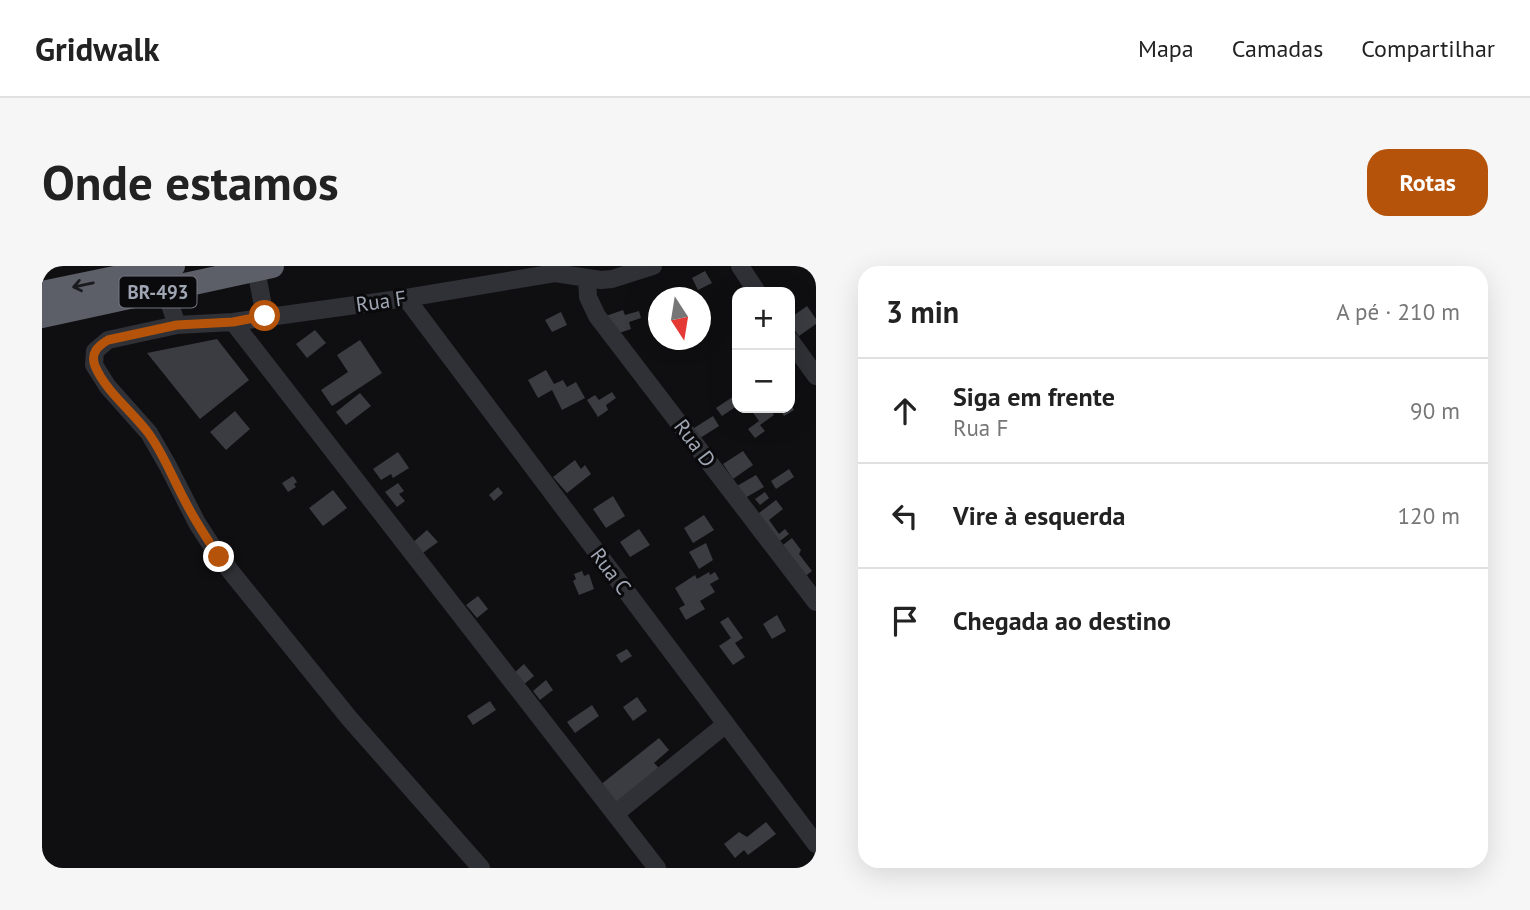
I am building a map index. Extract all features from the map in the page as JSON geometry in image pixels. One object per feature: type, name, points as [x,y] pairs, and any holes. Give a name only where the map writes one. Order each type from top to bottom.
[{"type":"highway","name":"BR-493","points":[[42,293],[173,266]]},
{"type":"highway","name":"BR-493","points":[[42,316],[264,268]]},
{"type":"street","name":"Rua F","points":[[481,868],[349,718],[219,557],[197,523],[169,466],[149,433],[108,387],[94,365],[95,351],[108,340],[177,325],[233,322],[406,298],[555,273],[587,279],[612,279],[653,266]]},
{"type":"street","points":[[740,266],[754,287]]},
{"type":"street","points":[[264,268],[265,316]]},
{"type":"street","name":"Rua D","points":[[587,279],[588,297],[597,316],[816,602]]},
{"type":"street","points":[[165,290],[177,325]]},
{"type":"street","name":"Rua C","points":[[406,298],[816,844]]},
{"type":"street","points":[[233,322],[657,868]]},
{"type":"street","points":[[795,347],[816,376]]},
{"type":"street","points":[[615,814],[726,724]]},
{"type":"building","points":[[705,271],[712,283],[696,287],[692,278]]},
{"type":"building","points":[[807,306],[816,319],[816,324],[799,336],[795,331],[795,314]]},
{"type":"building","points":[[623,310],[625,315],[639,311],[641,318],[629,322],[631,329],[613,335],[606,316]]},
{"type":"building","points":[[561,312],[567,325],[552,332],[545,320]]},
{"type":"building","points":[[315,330],[326,343],[307,358],[296,344]]},
{"type":"building","points":[[217,339],[249,380],[200,419],[147,353]]},
{"type":"building","points":[[360,340],[382,373],[332,406],[321,390],[348,372],[337,355]]},
{"type":"building","points":[[546,370],[554,384],[563,380],[567,387],[576,382],[585,398],[562,410],[552,390],[538,398],[528,380]]},
{"type":"building","points":[[612,392],[616,398],[606,405],[608,410],[598,417],[587,400],[595,395],[599,400]]},
{"type":"building","points":[[360,393],[371,406],[346,425],[336,412]]},
{"type":"building","points":[[732,397],[732,409],[722,416],[716,408]]},
{"type":"building","points":[[235,411],[250,429],[226,450],[210,432]]},
{"type":"building","points":[[753,413],[774,415],[760,425],[765,431],[755,438],[748,429],[759,421]]},
{"type":"building","points":[[713,416],[719,426],[697,440],[691,430]]},
{"type":"building","points":[[743,451],[753,465],[733,479],[723,464]]},
{"type":"building","points":[[398,452],[409,468],[393,478],[391,474],[381,480],[373,469]]},
{"type":"building","points":[[575,460],[581,469],[585,465],[591,474],[567,493],[553,477]]},
{"type":"building","points":[[789,469],[794,477],[776,489],[771,481]]},
{"type":"building","points":[[756,475],[764,487],[745,498],[737,486]]},
{"type":"building","points":[[293,476],[297,482],[294,484],[296,487],[288,492],[282,483]]},
{"type":"building","points":[[398,483],[404,491],[399,494],[405,501],[397,507],[385,492]]},
{"type":"building","points":[[498,487],[503,493],[494,501],[489,495]]},
{"type":"building","points":[[333,490],[347,508],[323,526],[309,508]]},
{"type":"building","points":[[765,492],[769,498],[760,505],[755,499]]},
{"type":"building","points":[[613,496],[625,516],[606,528],[593,509]]},
{"type":"building","points":[[776,500],[783,509],[769,520],[779,534],[785,529],[789,534],[776,544],[755,516]]},
{"type":"building","points":[[704,515],[714,530],[693,543],[684,528]]},
{"type":"building","points":[[639,529],[650,545],[630,557],[620,542]]},
{"type":"building","points":[[427,530],[438,542],[420,555],[411,544]]},
{"type":"building","points":[[792,538],[801,550],[799,554],[812,571],[803,578],[779,548]]},
{"type":"building","points":[[706,543],[713,560],[699,569],[689,552]]},
{"type":"building","points":[[582,571],[584,576],[589,574],[594,589],[579,595],[573,581],[576,579],[574,574]]},
{"type":"building","points":[[709,572],[710,575],[715,572],[719,579],[710,584],[715,592],[700,601],[705,609],[686,620],[679,608],[685,605],[675,588],[695,575],[697,579]]},
{"type":"building","points":[[478,596],[488,609],[477,618],[466,605]]},
{"type":"building","points":[[777,615],[786,631],[772,639],[763,624]]},
{"type":"building","points":[[728,617],[743,638],[735,643],[745,657],[733,665],[719,646],[731,638],[720,622]]},
{"type":"building","points":[[627,649],[632,656],[621,663],[616,655]]},
{"type":"building","points":[[524,664],[534,676],[523,685],[513,674]]},
{"type":"building","points":[[546,680],[553,690],[540,700],[533,691]]},
{"type":"building","points":[[637,697],[647,711],[633,721],[623,707]]},
{"type":"building","points":[[490,701],[496,710],[473,725],[467,716]]},
{"type":"building","points":[[592,705],[599,716],[575,733],[567,722]]},
{"type":"building","points":[[659,738],[669,750],[654,763],[660,769],[615,806],[599,786]]},
{"type":"building","points":[[766,822],[776,834],[748,855],[744,850],[735,858],[724,844],[739,832],[747,837]]},
{"type":"route","points":[[219,557],[197,523],[169,466],[149,433],[108,387],[94,365],[93,358],[99,345],[108,340],[177,325],[233,322],[265,316]]}]
